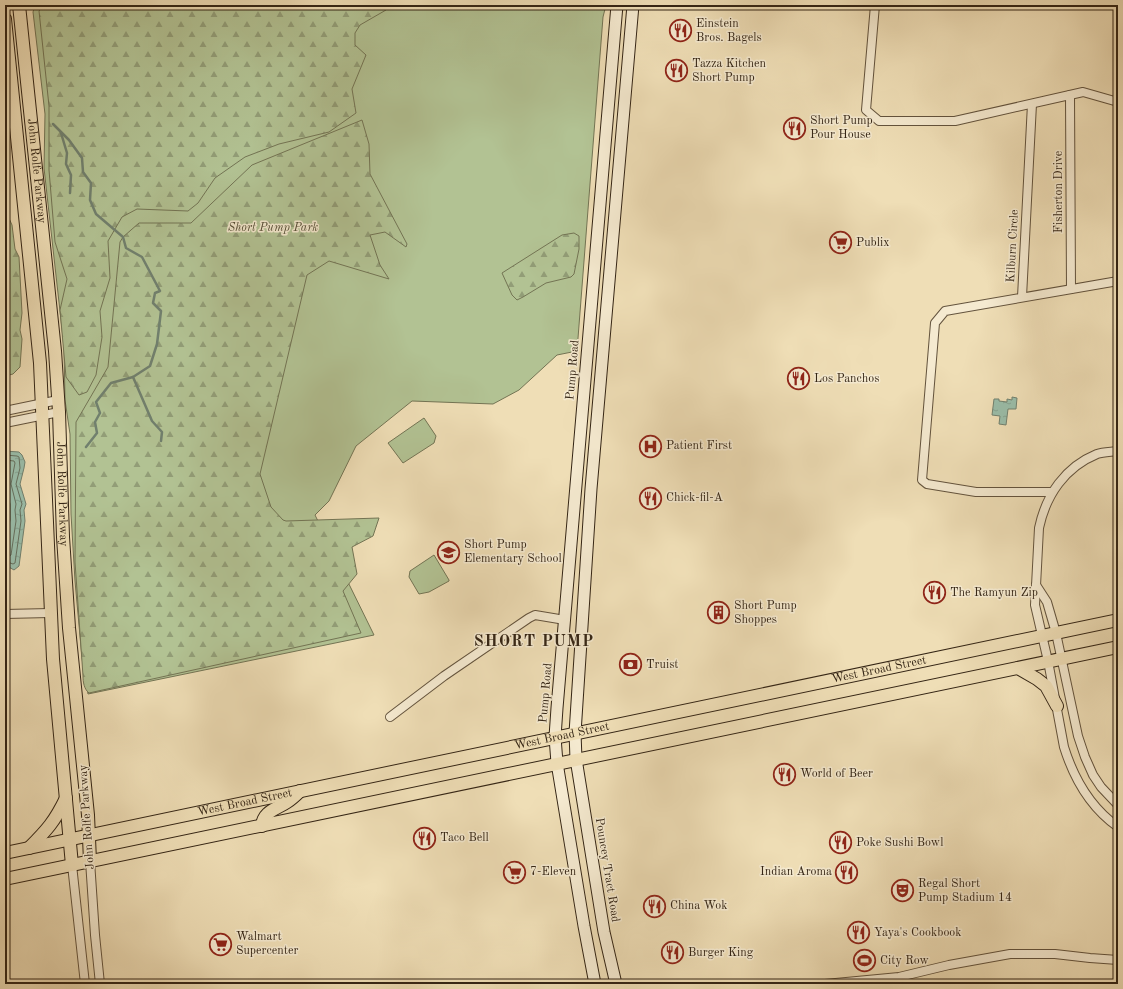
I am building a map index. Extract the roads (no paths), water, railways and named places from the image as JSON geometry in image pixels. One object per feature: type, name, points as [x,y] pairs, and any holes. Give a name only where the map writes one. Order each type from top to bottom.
[{"type":"main road","name":"John Rolfe Parkway","points":[[19,5],[55,351],[59,412],[63,537],[69,628],[90,836],[90,861]]},
{"type":"main road","name":"Pump Road","points":[[557,763],[557,708],[617,5]]},
{"type":"main road","points":[[575,733],[591,489],[634,5]]},
{"type":"main road","name":"John Rolfe Parkway","points":[[5,19],[40,363],[52,659],[72,865]]},
{"type":"main road","name":"West Broad Street","points":[[5,853],[1118,620]]},
{"type":"main road","points":[[5,879],[1118,647]]},
{"type":"main road","points":[[1018,668],[1046,686],[1057,706]]},
{"type":"main road","name":"Pouncey Tract Road","points":[[575,733],[576,759],[604,932],[616,984]]},
{"type":"main road","points":[[557,763],[595,984]]},
{"type":"main road","points":[[262,826],[264,818],[270,812],[286,803],[301,791]]},
{"type":"main road","points":[[29,848],[55,819],[66,797]]},
{"type":"street","points":[[876,5],[866,110],[879,121],[955,121],[1084,92],[1118,102]]},
{"type":"street","name":"Fisherton Drive","points":[[1070,96],[1071,289]]},
{"type":"street","name":"Kilburn Circle","points":[[1032,104],[1022,298],[945,311],[936,323],[922,480],[927,484],[976,492],[1052,492]]},
{"type":"street","points":[[1022,298],[1118,281]]},
{"type":"street","points":[[5,423],[42,409],[58,400]]},
{"type":"street","points":[[5,411],[42,409],[59,412]]},
{"type":"street","points":[[1118,451],[1098,454],[1095,462],[1092,464],[1078,464],[1074,466],[1052,492],[1038,528],[1035,605],[1048,661],[1064,747],[1075,777],[1089,798],[1107,819],[1118,827]]},
{"type":"street","points":[[1036,585],[1047,602],[1056,633],[1078,736],[1085,757],[1101,787],[1118,805]]},
{"type":"street","points":[[5,614],[50,613]]},
{"type":"street","points":[[390,717],[444,676],[529,618],[535,615],[565,620]]},
{"type":"street","name":"John Rolfe Parkway","points":[[90,861],[94,928],[100,984]]},
{"type":"street","name":"John Rolfe Parkway","points":[[72,865],[85,984]]},
{"type":"street","points":[[825,984],[899,977],[949,965],[1010,954],[1055,954],[1118,960]]},
{"type":"water","points":[[1012,397],[1017,398],[1016,409],[1008,409],[1006,425],[999,424],[1000,416],[992,415],[994,399],[1007,402],[1007,399],[1012,400]]},
{"type":"water","points":[[5,451],[19,452],[25,462],[20,484],[26,504],[24,510],[25,521],[19,566],[14,570],[5,563]]},
{"type":"waterway","points":[[53,124],[69,140],[82,158],[83,172],[91,183],[90,200],[96,214],[123,237],[126,248],[142,257],[160,291],[155,293],[153,303],[161,311],[157,344],[150,366],[133,377],[111,383],[96,402],[100,413],[95,422],[97,433],[86,447]]},
{"type":"waterway","points":[[61,133],[67,153],[66,164],[71,175],[70,193]]},
{"type":"waterway","points":[[133,377],[152,421],[162,432],[161,441]]},
{"type":"place","name":"Einstein Bros. Bagels","points":[[681,31]]},
{"type":"place","name":"Tazza Kitchen Short Pump","points":[[677,71]]},
{"type":"place","name":"Short Pump Pour House","points":[[795,128]]},
{"type":"place","name":"Publix","points":[[841,243]]},
{"type":"place","name":"Los Panchos","points":[[799,379]]},
{"type":"place","name":"Patient First","points":[[651,446]]},
{"type":"place","name":"Chick-fil-A","points":[[650,498]]},
{"type":"place","name":"Short Pump Elementary School","points":[[449,552]]},
{"type":"place","name":"The Ramyun Zip","points":[[935,593]]},
{"type":"place","name":"Short Pump Shoppes","points":[[719,613]]},
{"type":"place","name":"Truist","points":[[630,665]]},
{"type":"place","name":"World of Beer","points":[[785,774]]},
{"type":"place","name":"Taco Bell","points":[[425,838]]},
{"type":"place","name":"Poke Sushi Bowl","points":[[841,843]]},
{"type":"place","name":"7-Eleven","points":[[515,872]]},
{"type":"place","name":"Indian Aroma","points":[[847,872]]},
{"type":"place","name":"Regal Short Pump Stadium 14","points":[[902,891]]},
{"type":"place","name":"China Wok","points":[[654,906]]},
{"type":"place","name":"Yaya's Cookbook","points":[[859,933]]},
{"type":"place","name":"Walmart Supercenter","points":[[221,944]]},
{"type":"place","name":"Burger King","points":[[672,953]]},
{"type":"place","name":"City Row","points":[[864,961]]},
{"type":"district","name":"SHORT PUMP","points":[[534,642]]},
{"type":"park label","name":"Short Pump Park","points":[[273,228]]}]
